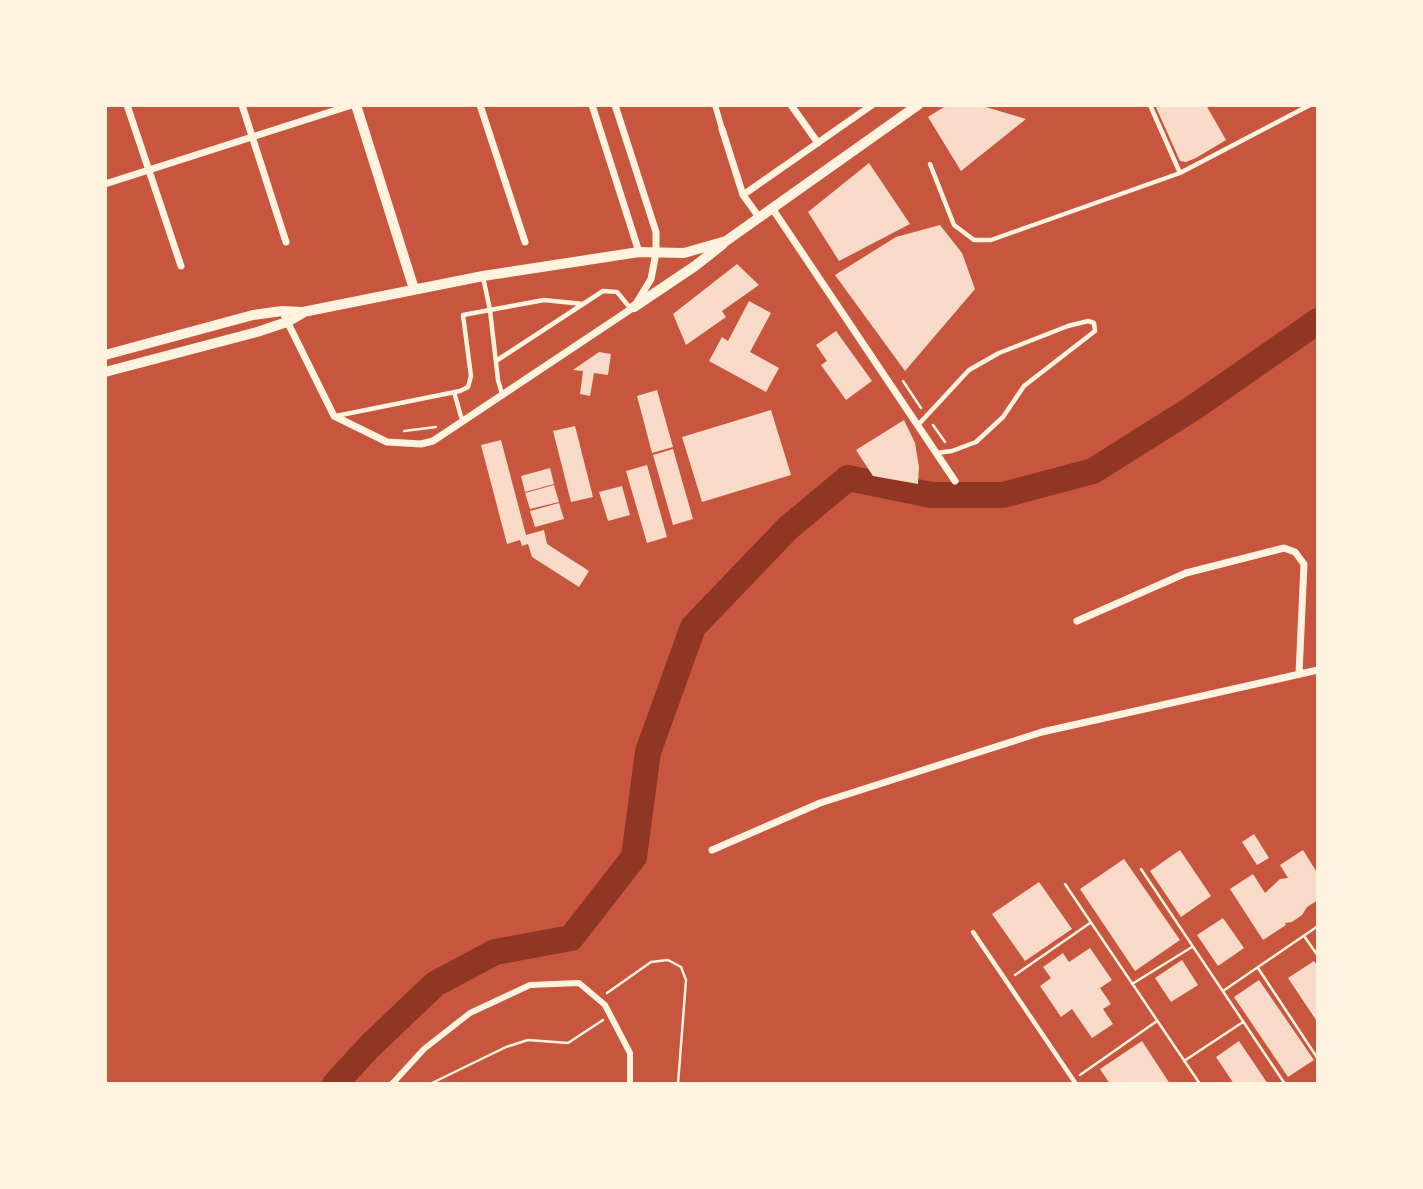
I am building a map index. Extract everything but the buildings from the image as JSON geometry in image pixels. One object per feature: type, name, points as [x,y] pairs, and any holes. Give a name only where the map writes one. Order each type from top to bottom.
[{"type":"street","points":[[127,105],[181,266]]},
{"type":"street","points":[[242,105],[286,242]]},
{"type":"street","points":[[105,184],[354,105],[414,289]]},
{"type":"street","points":[[480,105],[525,242]]},
{"type":"street","points":[[592,105],[639,253]]},
{"type":"street","points":[[615,105],[656,232],[656,253],[651,279],[633,308]]},
{"type":"street","points":[[715,105],[743,195],[759,218]]},
{"type":"street","points":[[791,105],[818,143]]},
{"type":"street","points":[[743,195],[872,105]]},
{"type":"street","points":[[282,311],[334,416],[387,442],[421,444],[433,440],[503,395],[695,266],[726,241],[918,105]]},
{"type":"street","points":[[772,208],[955,481]]},
{"type":"street","points":[[105,355],[253,315],[282,311],[303,312],[483,276],[639,253],[684,253],[726,241]]},
{"type":"street","points":[[105,372],[287,322],[303,312]]},
{"type":"street","points":[[198,329],[202,347]]},
{"type":"street","points":[[1077,621],[1186,573],[1284,548],[1295,552],[1304,564],[1299,674]]},
{"type":"street","points":[[712,850],[820,803],[1042,732],[1318,670]]},
{"type":"street","points":[[392,1084],[424,1049],[470,1013],[530,985],[579,983],[605,1005],[630,1053],[630,1084]]},
{"type":"lane","points":[[1150,105],[1180,173]]},
{"type":"lane","points":[[930,164],[954,226],[974,240],[991,240],[1180,173],[1310,105]]},
{"type":"lane","points":[[483,276],[503,395]]},
{"type":"lane","points":[[496,362],[603,291],[617,292],[633,308]]},
{"type":"lane","points":[[334,416],[468,387],[471,376],[463,315],[544,300],[584,304]]},
{"type":"lane","points":[[918,425],[969,370],[999,353],[1068,326],[1088,321],[1094,323],[1095,331],[1024,386],[1003,417],[976,442],[952,451],[936,453]]},
{"type":"lane","points":[[454,392],[462,420]]},
{"type":"lane","points":[[973,932],[1074,1082]]},
{"type":"path","points":[[396,433],[455,426]]},
{"type":"path","points":[[1141,869],[1285,1084]]},
{"type":"path","points":[[1065,884],[1200,1084]]},
{"type":"path","points":[[1006,981],[1091,922]]},
{"type":"path","points":[[1223,991],[1318,926]]},
{"type":"path","points":[[1304,936],[1318,956]]},
{"type":"path","points":[[1132,984],[1192,946]]},
{"type":"path","points":[[598,999],[650,962],[668,960],[681,967],[686,980],[678,1084]]},
{"type":"path","points":[[1258,968],[1318,1059]]},
{"type":"path","points":[[430,1084],[517,1043],[528,1040],[568,1043],[610,1015]]},
{"type":"path","points":[[1074,1082],[1157,1021]]},
{"type":"path","points":[[1184,1061],[1243,1021]]},
{"type":"waterway","points":[[335,1084],[370,1046],[435,984],[495,952],[571,938],[634,857],[648,752],[693,627],[788,528],[848,478],[931,495],[1003,495],[1093,471],[1193,408],[1318,321]]}]
